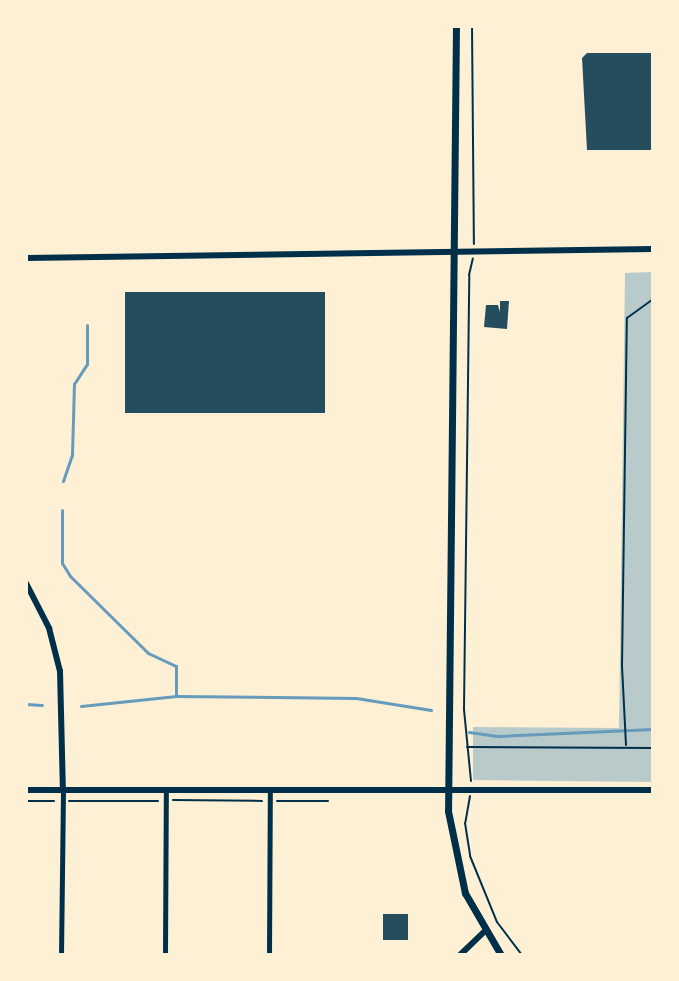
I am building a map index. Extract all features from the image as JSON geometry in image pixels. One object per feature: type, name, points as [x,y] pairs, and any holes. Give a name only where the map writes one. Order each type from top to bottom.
[{"type":"main road","points":[[456,26],[447,791],[455,861],[484,932],[501,955]]},
{"type":"street","points":[[26,258],[653,249]]},
{"type":"street","points":[[26,583],[49,628],[60,671],[63,790],[61,955]]},
{"type":"street","points":[[26,790],[653,790]]},
{"type":"street","points":[[165,955],[166,790]]},
{"type":"street","points":[[269,955],[270,791]]},
{"type":"street","points":[[460,955],[484,932]]},
{"type":"path","points":[[472,26],[474,240]]},
{"type":"path","points":[[471,780],[465,747],[468,298],[473,262]]},
{"type":"path","points":[[626,745],[627,318],[630,311],[653,299]]},
{"type":"path","points":[[465,747],[522,750],[626,745],[653,748]]},
{"type":"path","points":[[177,800],[259,801]]},
{"type":"path","points":[[26,801],[53,801]]},
{"type":"path","points":[[70,801],[156,801]]},
{"type":"path","points":[[279,801],[328,801]]},
{"type":"path","points":[[470,804],[465,823],[478,882],[497,922],[522,955]]},
{"type":"shaded area","points":[[653,272],[653,782],[473,780],[473,727],[619,728],[625,273]]},
{"type":"building","points":[[587,53],[651,53],[651,150],[587,150],[582,58]]},
{"type":"building","points":[[125,292],[325,292],[325,413],[125,413]]},
{"type":"building","points":[[500,301],[509,301],[507,329],[484,327],[486,305],[498,305],[500,312]]},
{"type":"building","points":[[383,914],[408,914],[408,940],[383,940]]},
{"type":"waterway","points":[[63,481],[72,455],[74,384],[87,364],[87,325]]},
{"type":"waterway","points":[[62,510],[62,563],[70,576],[148,653],[176,666],[176,696]]},
{"type":"waterway","points":[[81,706],[176,696],[356,698],[431,710]]},
{"type":"waterway","points":[[26,704],[42,705]]},
{"type":"waterway","points":[[469,732],[499,736],[653,729]]}]
